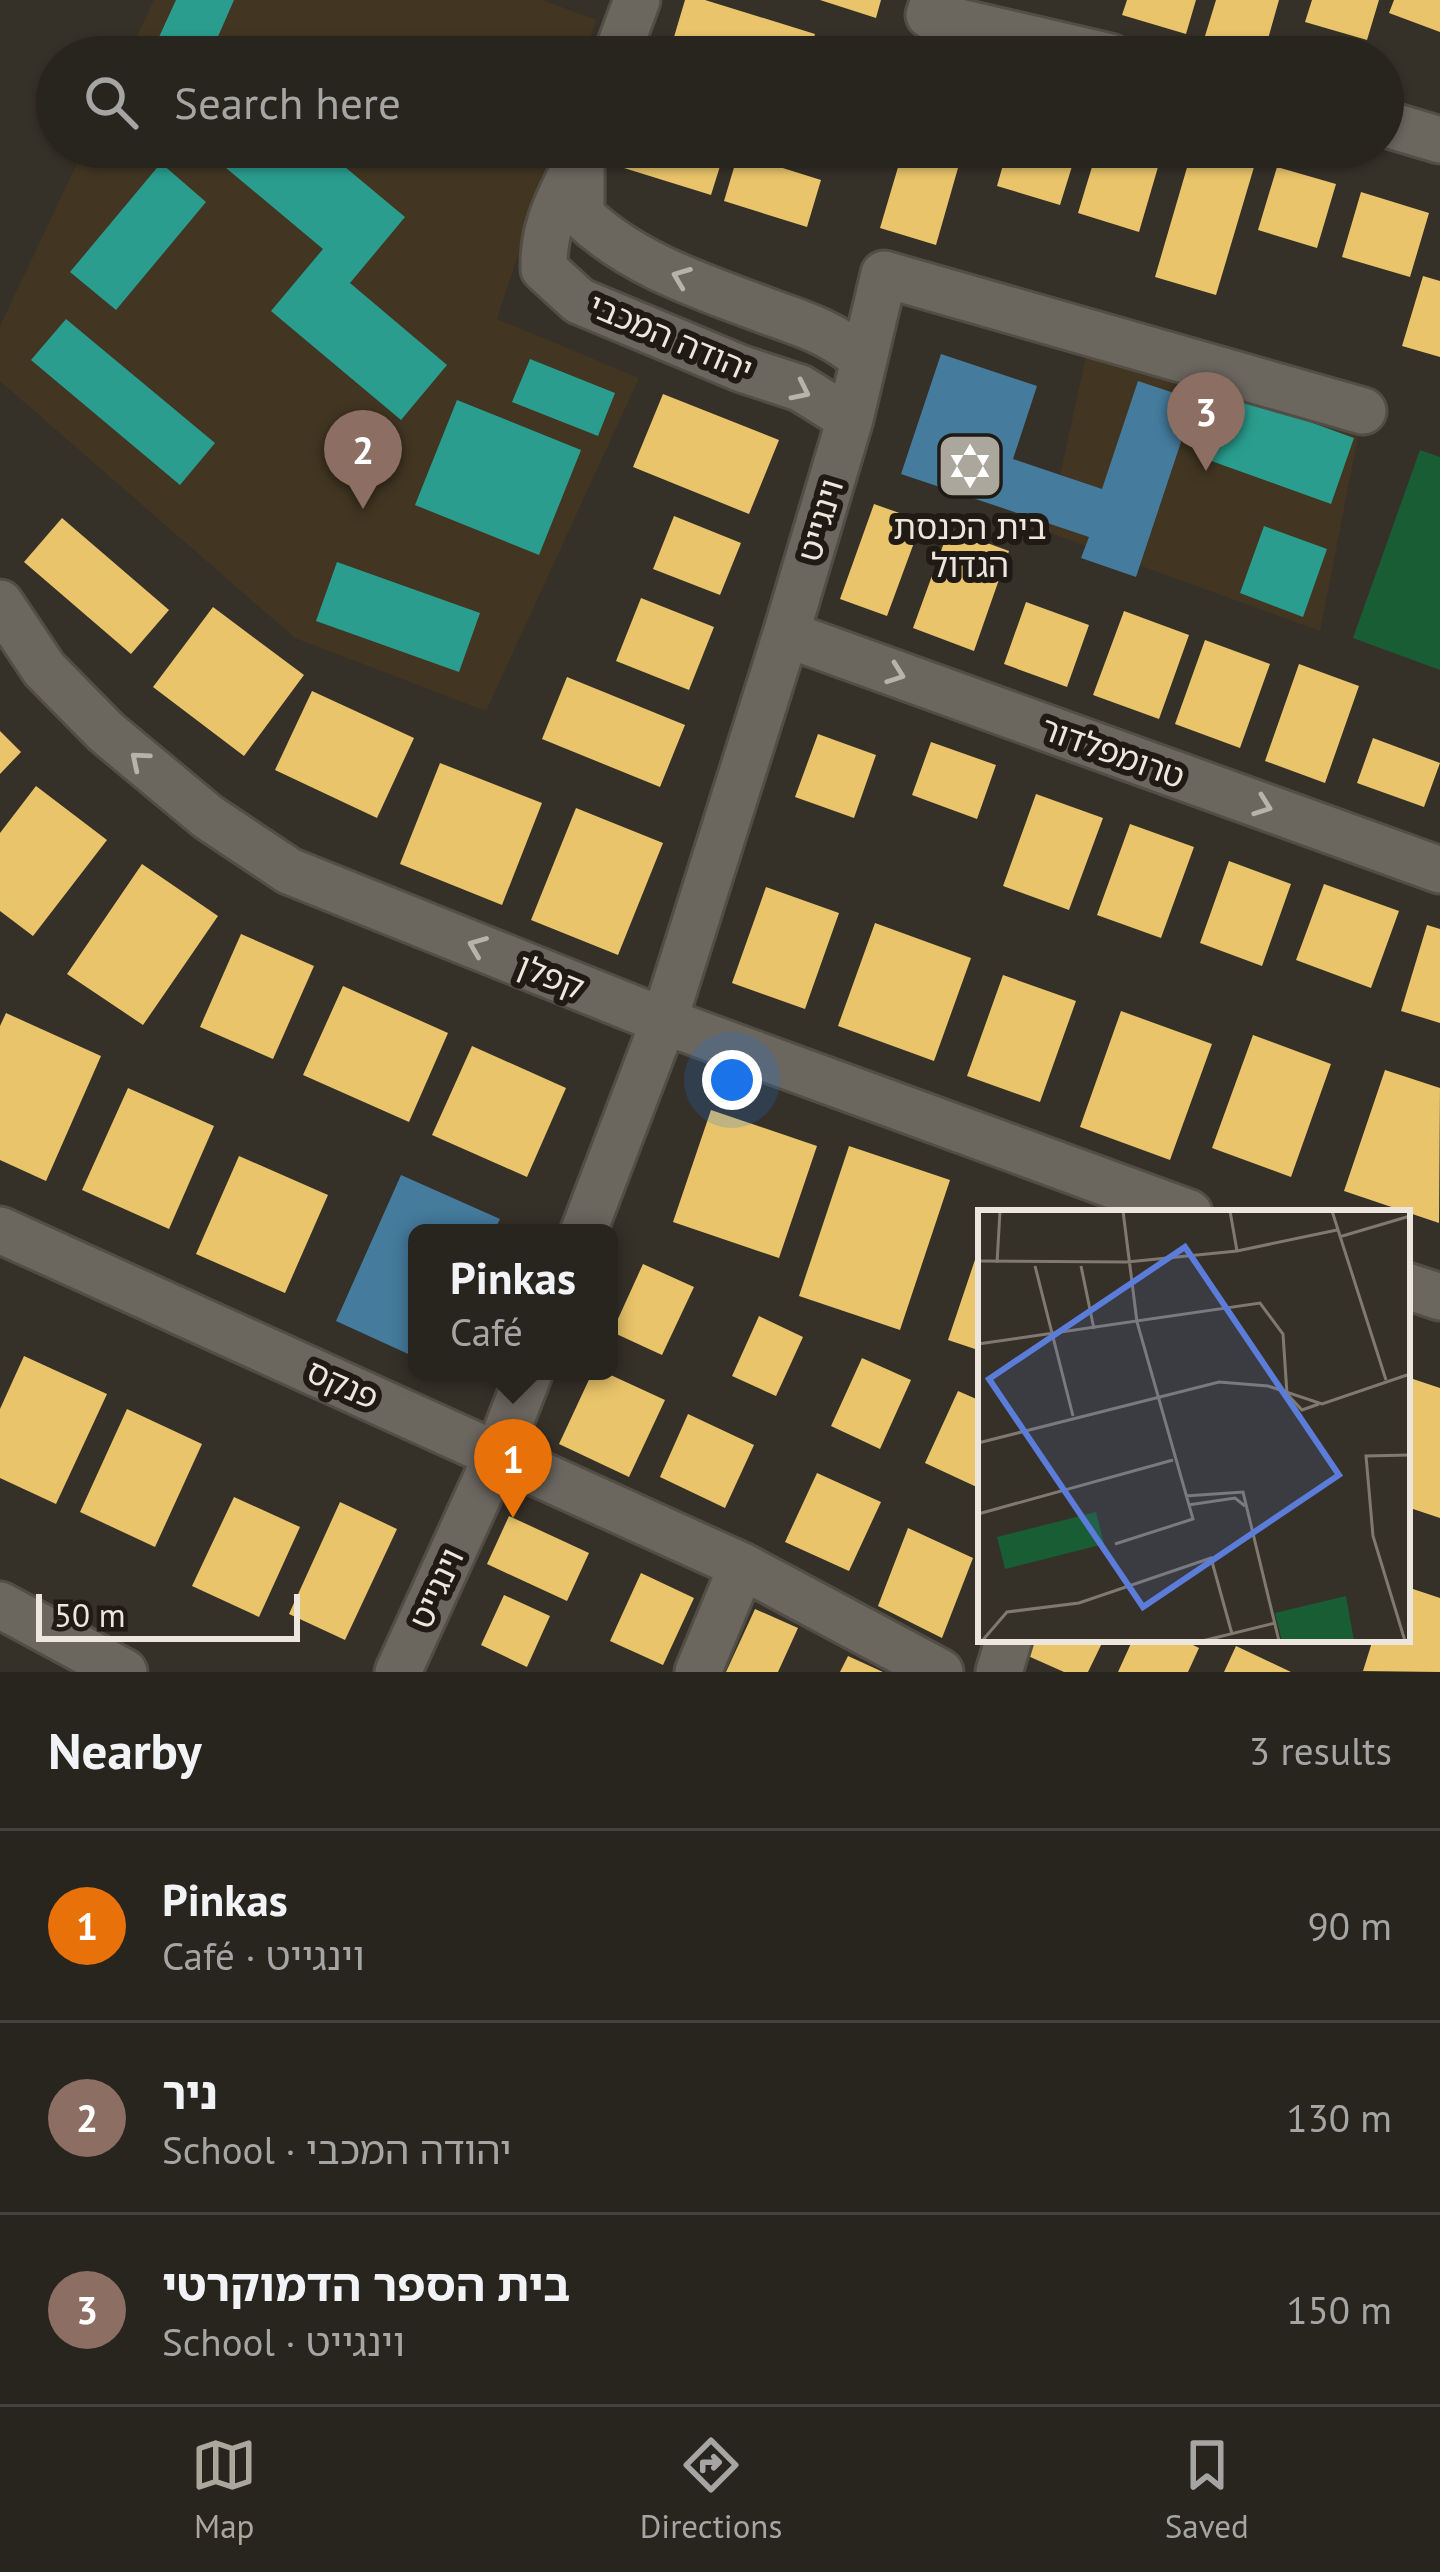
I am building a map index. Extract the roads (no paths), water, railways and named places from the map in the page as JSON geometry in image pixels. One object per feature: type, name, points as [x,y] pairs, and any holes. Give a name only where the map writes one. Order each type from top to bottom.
[{"type":"street","points":[[624,36],[637,0]]},
{"type":"street","points":[[934,0],[929,15],[1020,36]]},
{"type":"street","points":[[1404,129],[1440,140]]},
{"type":"street","name":"יהודה המכבי","points":[[573,168],[544,238],[544,269],[579,301],[800,388],[850,419]]},
{"type":"street","name":"יהודה המכבי","points":[[582,168],[581,215],[603,237],[661,269],[837,336],[863,359]]},
{"type":"street","name":"וינגייט","points":[[586,1224],[664,1021],[786,634],[850,419],[884,274],[1363,411]]},
{"type":"street","name":"קפלן","points":[[0,603],[44,669],[106,732],[208,817],[289,871],[1142,1205]]},
{"type":"street","name":"טרומפלדור","points":[[786,634],[1440,870]]},
{"type":"street","name":"פנקס","points":[[0,1230],[742,1566],[940,1672]]},
{"type":"street","points":[[1410,1287],[1440,1298]]},
{"type":"street","name":"וינגייט","points":[[398,1672],[526,1380]]},
{"type":"street","points":[[698,1672],[742,1566]]},
{"type":"street","points":[[0,1605],[124,1672]]},
{"type":"street","points":[[999,1672],[1008,1642]]},
{"type":"place","name":"בית הכנסת הגדול","points":[[970,466]]},
{"type":"place","name":"בית הספר הדמוקרטי","points":[[1206,471]]},
{"type":"place","name":"ניר","points":[[363,509]]},
{"type":"place","name":"Pinkas","points":[[513,1518]]}]
